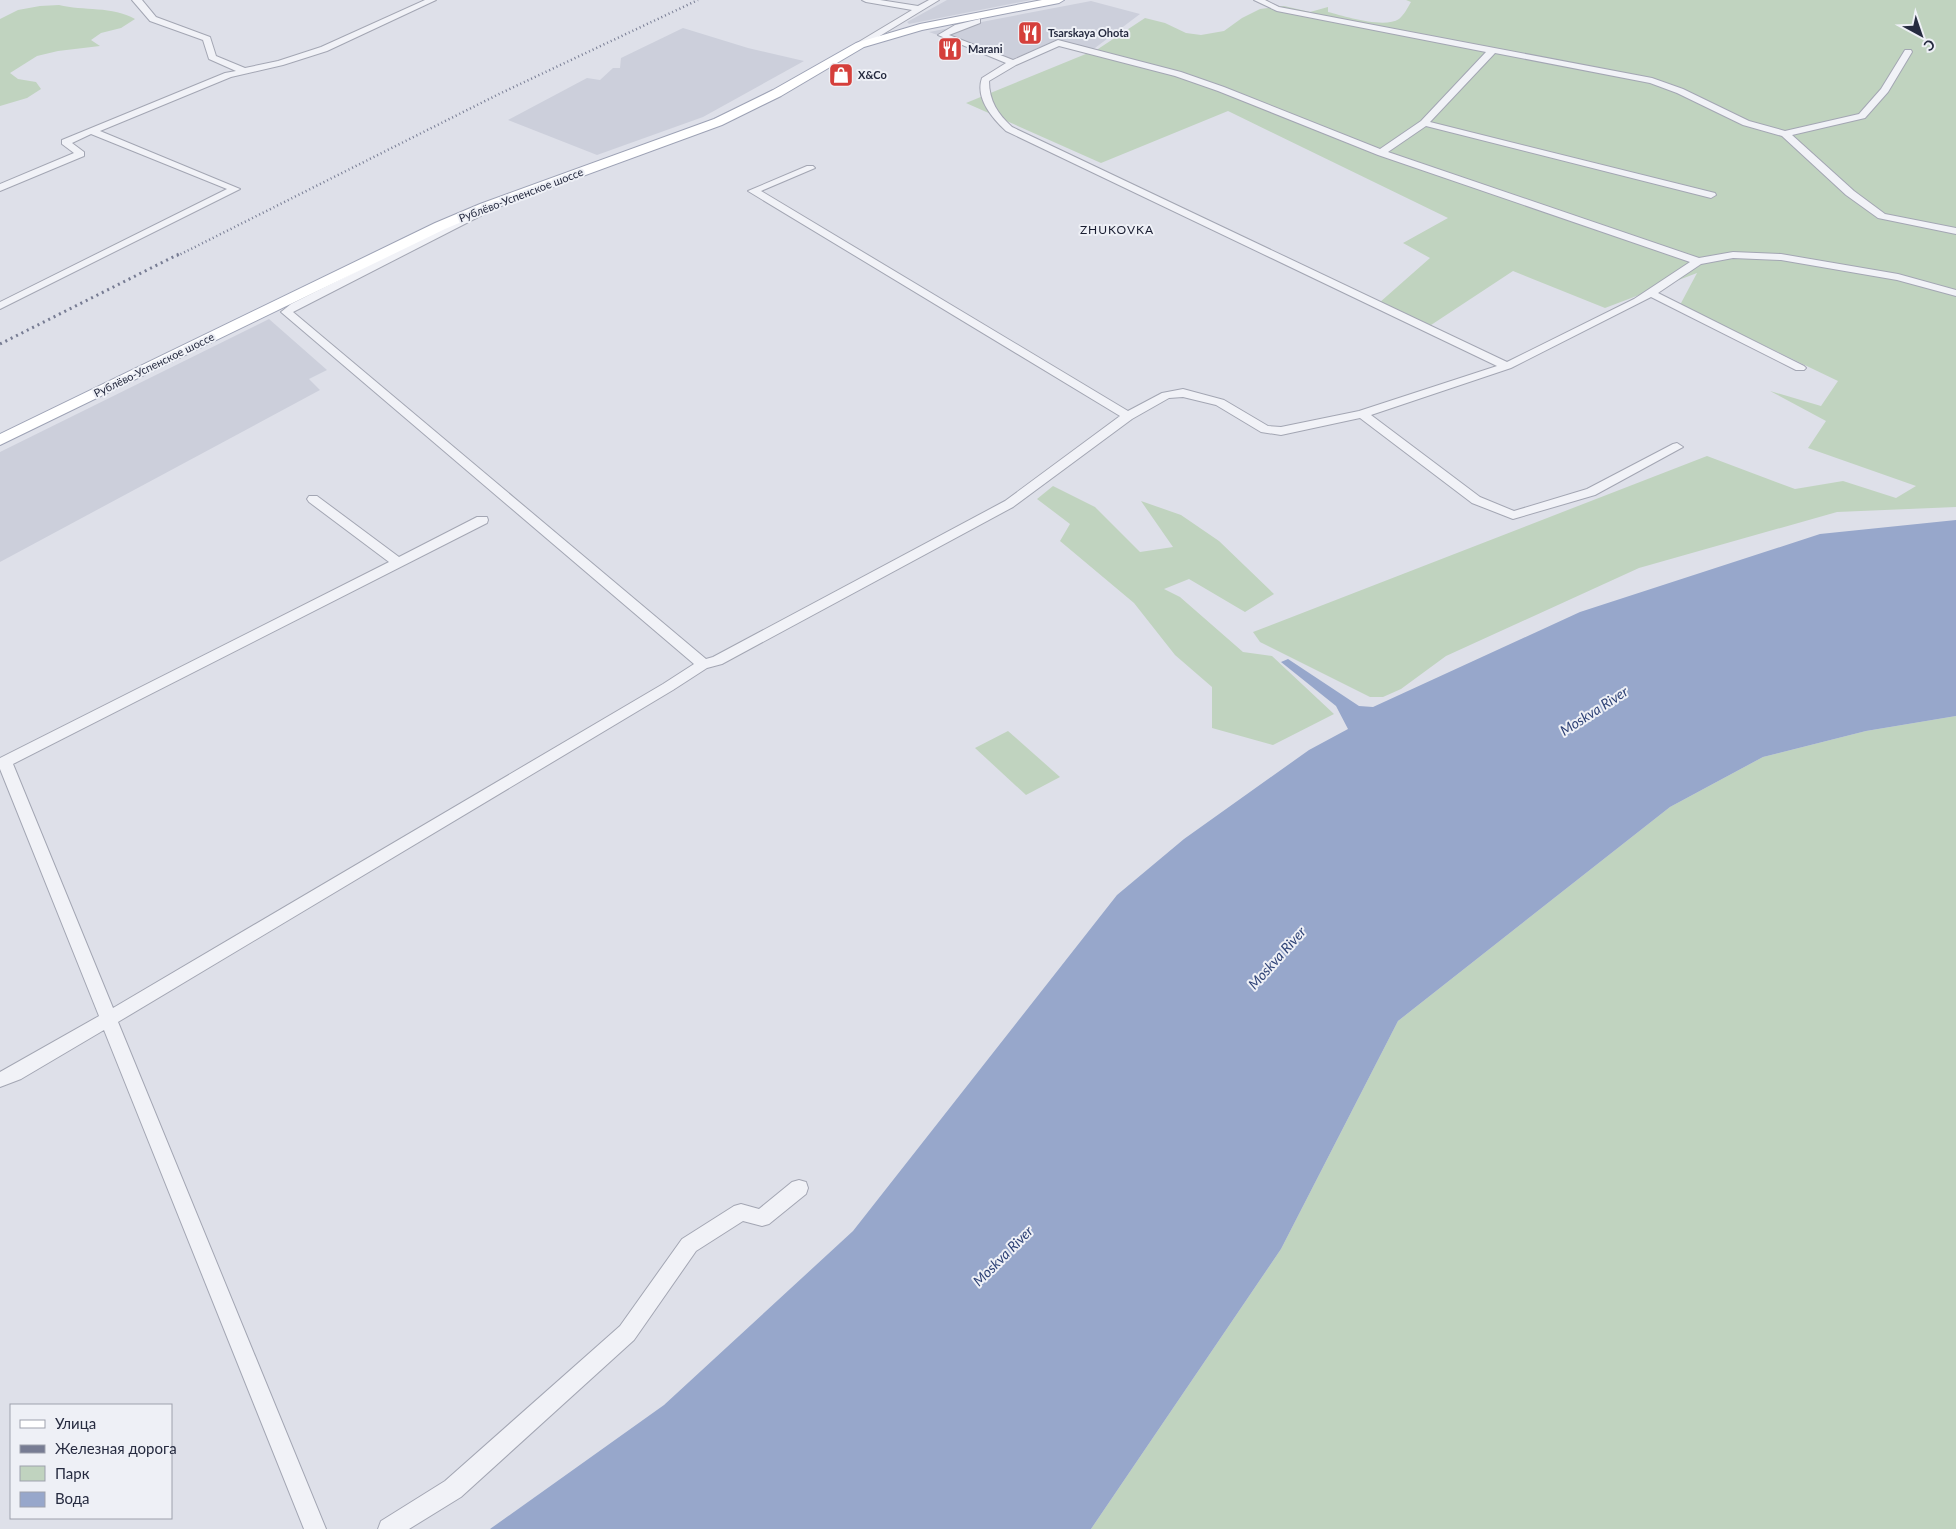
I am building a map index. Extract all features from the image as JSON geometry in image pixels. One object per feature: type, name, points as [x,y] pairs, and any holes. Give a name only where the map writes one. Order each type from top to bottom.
[{"type":"main road","name":"Рублёво-Успенское шоссе","points":[[0,440],[424,234],[516,196],[718,122],[777,93],[860,46],[900,32],[1059,0]]},
{"type":"street","points":[[137,0],[153,19],[207,39],[212,57],[244,71]]},
{"type":"street","points":[[0,188],[81,154],[65,142],[191,89],[244,71],[280,63],[324,49],[432,0]]},
{"type":"street","points":[[866,0],[919,9]]},
{"type":"street","points":[[860,46],[935,0]]},
{"type":"street","points":[[1258,0],[1277,9],[1652,82],[1680,91],[1746,123],[1785,134],[1850,193],[1882,216],[1956,231]]},
{"type":"street","points":[[957,19],[977,22],[958,27],[942,35],[1013,63]]},
{"type":"street","points":[[1507,366],[1009,129],[995,117],[984,92],[985,80],[1013,63],[1058,42],[1178,74],[1381,153],[1698,262]]},
{"type":"street","points":[[1381,153],[1424,123],[1492,50]]},
{"type":"street","points":[[1785,134],[1862,116],[1886,90],[1908,52]]},
{"type":"street","points":[[1424,123],[1711,195]]},
{"type":"street","points":[[0,306],[235,189],[91,131]]},
{"type":"street","points":[[810,168],[753,191],[1128,416]]},
{"type":"street","points":[[516,196],[286,312],[703,664]]},
{"type":"street","points":[[0,1080],[24,1069],[107,1020],[668,687],[703,664],[717,661],[1009,504],[1128,416],[1166,395],[1183,393],[1220,402],[1265,429],[1282,431],[1362,414],[1507,366],[1650,293],[1698,262],[1733,255],[1781,257],[1898,277],[1956,293]]},
{"type":"street","points":[[1650,293],[1800,368]]},
{"type":"street","points":[[1362,414],[1476,500],[1513,515],[1591,492],[1677,447]]},
{"type":"street","points":[[313,499],[398,562]]},
{"type":"street","points":[[315,1529],[2,764],[482,520]]},
{"type":"street","points":[[389,1529],[452,1489],[627,1333],[689,1245],[741,1212],[762,1218],[799,1188]]},
{"type":"shaded area","points":[[947,0],[1031,0],[909,24],[907,22]]},
{"type":"shaded area","points":[[1091,1],[1140,14],[1091,51],[1056,40],[1010,60],[929,32]]},
{"type":"shaded area","points":[[683,28],[748,48],[804,61],[703,117],[597,155],[508,120],[587,78],[600,80],[613,68],[620,68],[621,58]]},
{"type":"shaded area","points":[[269,319],[327,370],[309,379],[320,390],[0,562],[0,452]]},
{"type":"green space","points":[[1406,0],[1956,0],[1956,507],[1837,512],[1639,568],[1446,656],[1401,689],[1383,697],[1370,697],[1260,642],[1253,632],[1707,456],[1795,489],[1843,481],[1896,498],[1916,486],[1808,448],[1826,421],[1770,391],[1821,406],[1838,381],[1680,305],[1697,273],[1605,308],[1513,271],[1428,327],[1379,303],[1430,258],[1403,243],[1448,218],[1228,111],[1101,163],[966,103],[1098,49],[1145,18],[1165,23],[1186,33],[1201,35],[1224,31],[1242,18],[1260,9],[1284,6],[1310,12],[1328,7],[1328,12],[1364,21],[1384,23],[1392,22],[1401,17],[1411,2]]},
{"type":"green space","points":[[59,5],[108,10],[135,19],[121,28],[101,33],[91,40],[100,46],[58,51],[37,56],[10,73],[18,79],[36,82],[41,89],[27,98],[0,106],[0,19],[18,10]]},
{"type":"green space","points":[[1053,486],[1095,507],[1140,552],[1173,547],[1141,501],[1181,515],[1219,541],[1274,594],[1245,612],[1189,579],[1164,589],[1180,597],[1243,652],[1272,656],[1334,714],[1273,745],[1212,728],[1212,687],[1175,655],[1134,603],[1060,541],[1070,524],[1037,499]]},
{"type":"green space","points":[[1956,716],[1956,1529],[1091,1529],[1281,1249],[1398,1021],[1670,807],[1763,757],[1866,731]]},
{"type":"green space","points":[[1008,731],[1060,777],[1026,795],[975,748]]},
{"type":"water","name":"Moskva River","points":[[1956,520],[1956,716],[1866,731],[1763,757],[1670,807],[1398,1021],[1281,1249],[1091,1529],[490,1529],[664,1405],[853,1231],[1117,895],[1184,839],[1309,750],[1348,729],[1336,706],[1281,662],[1288,659],[1359,706],[1373,707],[1580,612],[1820,534]]},
{"type":"railway","points":[[177,256],[499,94],[698,0]]},
{"type":"railway","points":[[0,344],[179,254]]},
{"type":"place","name":"Tsarskaya Ohota","points":[[1030,33]]},
{"type":"place","name":"Marani","points":[[950,49]]},
{"type":"place","name":"X&Co","points":[[841,75]]},
{"type":"district","name":"ZHUKOVKA","points":[[1117,230]]}]
